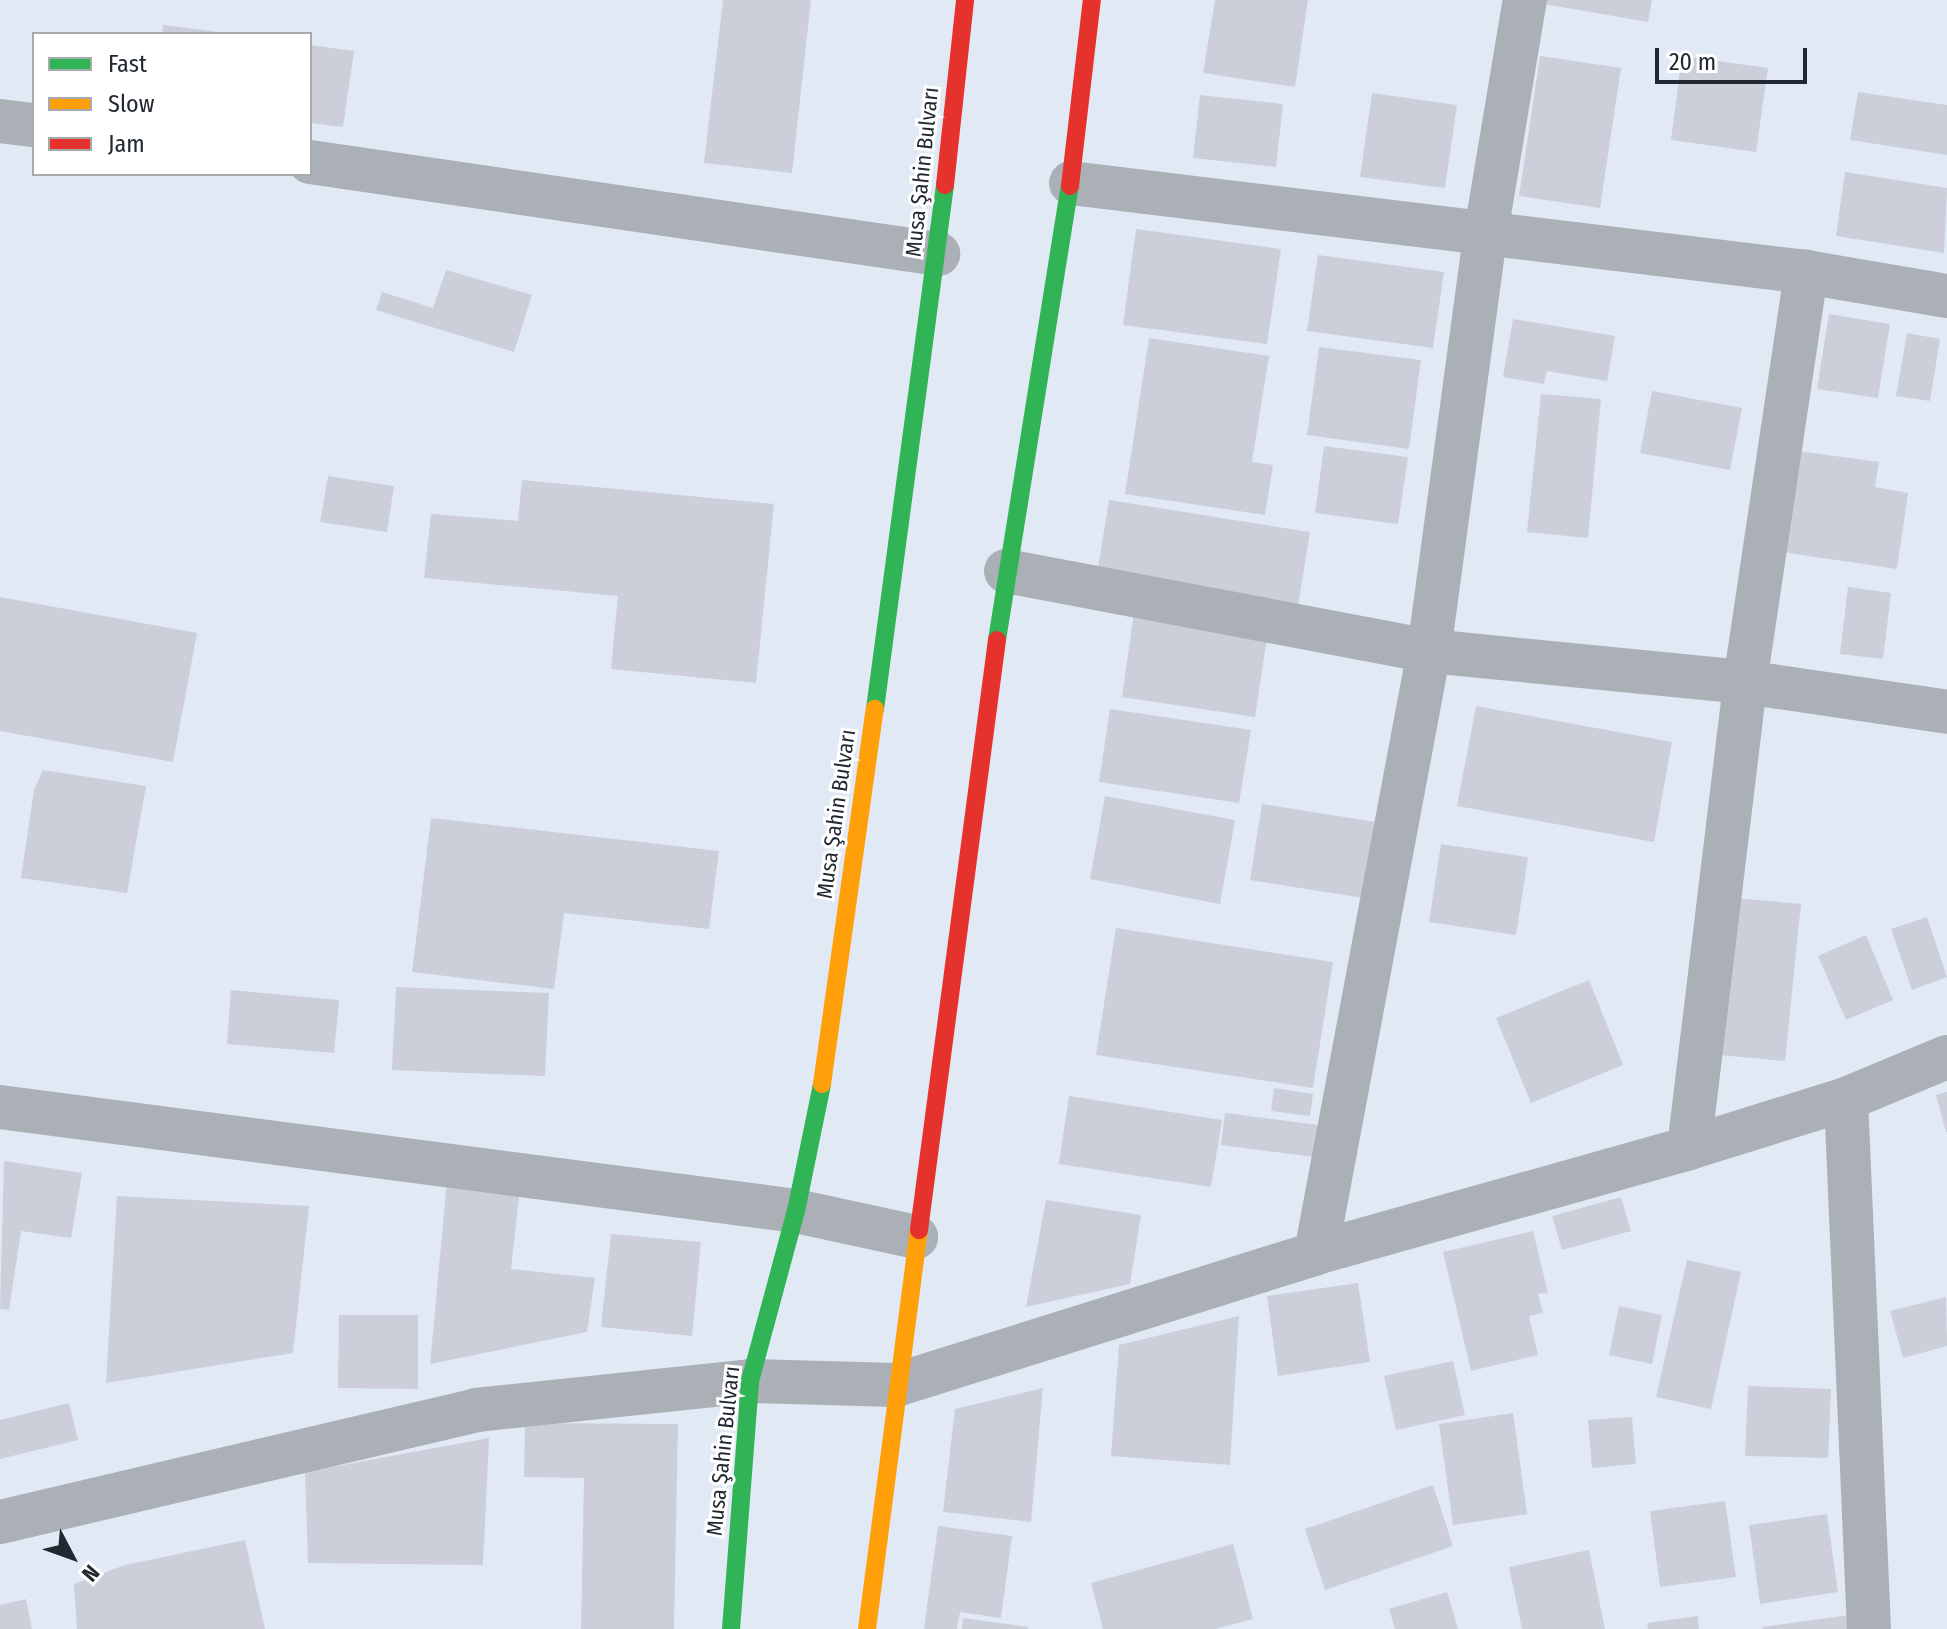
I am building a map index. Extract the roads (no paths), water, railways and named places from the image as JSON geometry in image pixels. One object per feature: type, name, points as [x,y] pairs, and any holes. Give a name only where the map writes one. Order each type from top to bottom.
[{"type":"main road","name":"Musa Şahin Bulvarı","points":[[731,1629],[750,1381],[796,1211],[826,1063],[938,254],[965,0]]},
{"type":"main road","points":[[867,1629],[896,1385],[1006,571],[1071,183],[1092,0]]},
{"type":"main road","points":[[938,54],[938,254]]},
{"type":"street","points":[[1316,1253],[1429,651],[1486,232],[1525,0]]},
{"type":"street","points":[[0,121],[32,125]]},
{"type":"street","points":[[312,162],[938,254]]},
{"type":"street","points":[[1071,183],[1806,272],[1947,296]]},
{"type":"street","points":[[1689,1148],[1745,682],[1806,272]]},
{"type":"street","points":[[1006,571],[1429,651],[1745,682],[1947,712]]},
{"type":"street","points":[[0,1522],[476,1410],[750,1381],[896,1385],[1316,1253],[1689,1148],[1846,1099],[1947,1057]]},
{"type":"street","points":[[1846,1099],[1869,1629]]},
{"type":"street","points":[[0,1107],[796,1211],[916,1237]]}]
